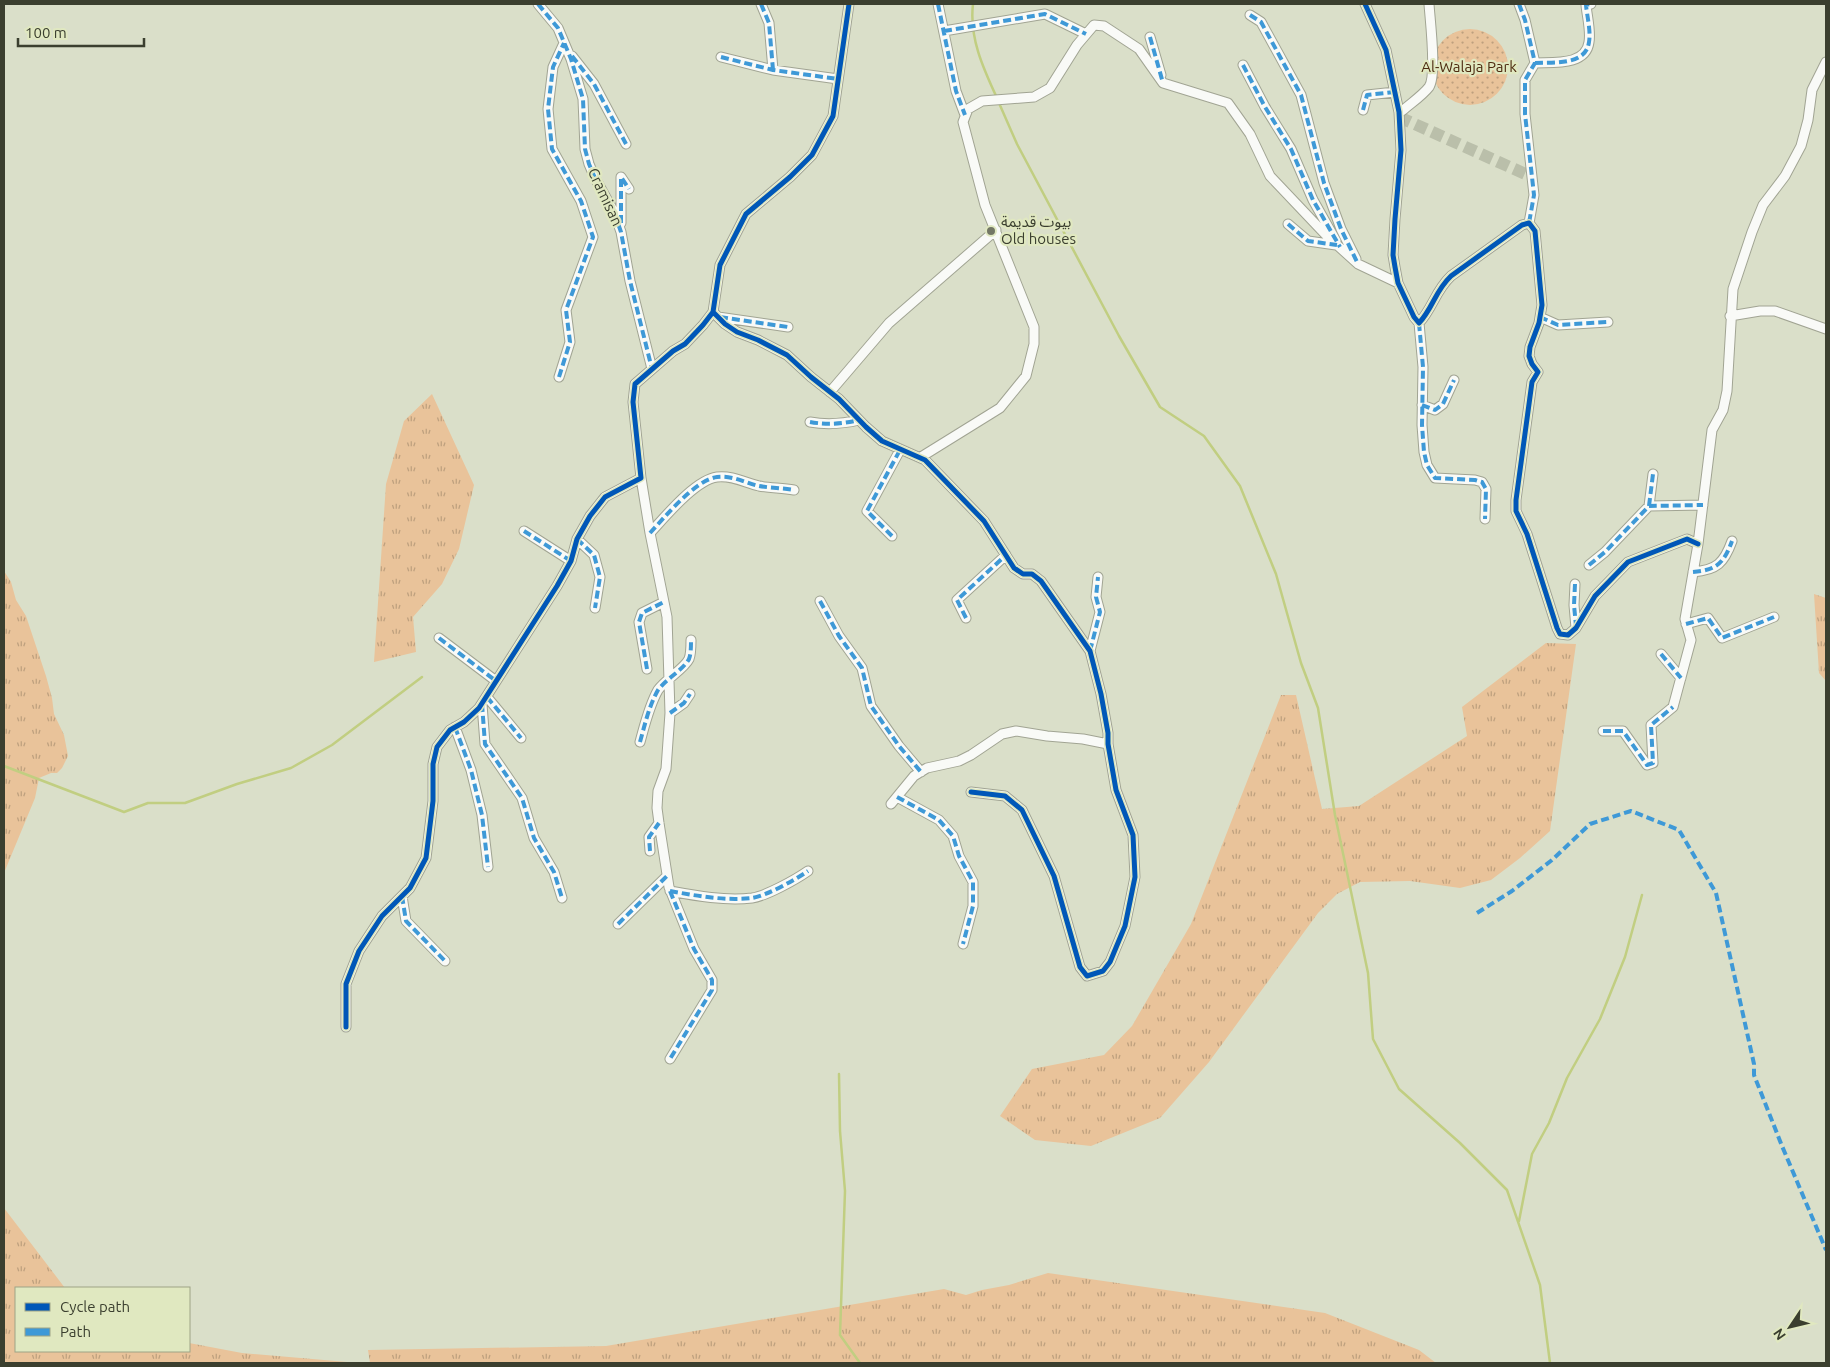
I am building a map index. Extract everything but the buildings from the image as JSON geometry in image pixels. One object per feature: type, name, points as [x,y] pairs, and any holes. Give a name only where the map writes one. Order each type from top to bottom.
[{"type":"street","name":"Cramisan","points":[[538,4],[558,28],[583,99],[585,149],[589,164],[614,212],[622,236],[630,282],[652,369]]},
{"type":"street","points":[[761,4],[769,23],[773,70]]},
{"type":"street","points":[[670,1059],[712,990],[712,980],[694,949],[670,891],[657,808],[658,791],[666,769],[670,713],[667,617],[641,478],[633,402],[635,384],[673,351],[685,344],[715,314],[720,265],[746,214],[790,177],[812,155],[833,116],[849,4]]},
{"type":"street","points":[[938,4],[956,91],[965,115]]},
{"type":"street","points":[[1045,4],[1045,14]]},
{"type":"street","points":[[1365,4],[1386,50],[1399,112],[1401,150],[1393,255],[1398,284],[1414,317],[1419,323],[1423,367],[1422,425],[1427,465],[1435,478],[1482,482],[1486,489],[1485,519]]},
{"type":"street","points":[[1399,112],[1430,85],[1433,74],[1433,62],[1429,4]]},
{"type":"street","points":[[1519,4],[1525,20],[1535,63],[1525,80],[1525,114],[1534,195],[1529,223],[1537,241],[1542,306],[1530,347],[1529,356],[1538,372],[1532,382],[1516,511],[1526,534],[1560,634],[1568,635],[1576,628],[1595,596],[1628,562],[1687,539],[1698,544]]},
{"type":"street","points":[[1535,63],[1569,62],[1584,54],[1590,42],[1586,6],[1591,4]]},
{"type":"street","points":[[944,30],[1045,14],[1086,34]]},
{"type":"street","points":[[1250,15],[1261,22],[1301,95],[1324,183],[1341,229],[1358,264]]},
{"type":"street","points":[[921,457],[1000,408],[1026,376],[1034,344],[1034,327],[985,204],[962,122],[968,109],[982,101],[1034,97],[1050,88],[1077,45],[1094,25],[1104,26],[1140,49],[1163,83],[1228,103],[1250,134],[1270,176],[1325,234],[1358,264],[1398,284]]},
{"type":"street","points":[[1150,37],[1163,83]]},
{"type":"street","points":[[559,377],[570,342],[566,310],[593,237],[582,200],[552,149],[548,108],[553,67],[566,47],[594,84],[626,144]]},
{"type":"street","points":[[721,58],[773,70],[838,79]]},
{"type":"street","points":[[1604,731],[1624,731],[1647,765],[1653,763],[1651,724],[1673,707],[1691,640],[1685,619],[1698,544],[1712,430],[1723,410],[1727,391],[1733,290],[1763,205],[1785,176],[1801,146],[1808,120],[1812,90],[1826,62]]},
{"type":"street","points":[[1243,65],[1265,107],[1291,149],[1313,200],[1339,246]]},
{"type":"street","points":[[1363,110],[1367,95],[1395,92]]},
{"type":"street","points":[[622,236],[621,177],[629,189]]},
{"type":"street","points":[[1419,323],[1426,315],[1441,285],[1522,225],[1529,223]]},
{"type":"street","points":[[1288,224],[1308,241],[1339,246]]},
{"type":"street","points":[[830,392],[888,323],[996,230]]},
{"type":"street","points":[[1730,316],[1760,311],[1775,311],[1826,329]]},
{"type":"street","points":[[715,314],[788,327]]},
{"type":"street","points":[[715,314],[737,332],[787,354],[839,398],[882,441],[925,460],[984,521],[1014,568],[1023,574],[1032,574],[1041,580],[1090,650],[1103,704],[1116,790],[1133,835],[1135,877],[1125,926],[1110,962],[1102,971],[1087,976],[1080,967],[1054,876],[1022,810],[1004,796],[971,792]]},
{"type":"street","points":[[1540,318],[1558,326],[1608,322]]},
{"type":"street","points":[[1422,405],[1435,410],[1443,404],[1454,380]]},
{"type":"street","points":[[810,422],[825,425],[860,420]]},
{"type":"street","points":[[892,536],[867,511],[900,450]]},
{"type":"street","points":[[1589,565],[1605,552],[1649,506],[1653,474]]},
{"type":"street","points":[[650,533],[670,510],[692,491],[717,477],[794,490]]},
{"type":"street","points":[[346,1027],[346,984],[359,951],[382,916],[410,888],[426,858],[434,801],[433,764],[438,747],[450,730],[464,722],[484,700],[571,560],[577,539],[590,516],[606,497],[641,478]]},
{"type":"street","points":[[1649,506],[1703,505]]},
{"type":"street","points":[[524,530],[571,560]]},
{"type":"street","points":[[577,539],[594,555],[600,578],[594,608]]},
{"type":"street","points":[[1693,572],[1706,571],[1718,566],[1727,556],[1732,541]]},
{"type":"street","points":[[966,618],[957,600],[1006,555]]},
{"type":"street","points":[[1090,650],[1100,612],[1096,596],[1098,577]]},
{"type":"street","points":[[1575,584],[1576,628]]},
{"type":"street","points":[[820,601],[838,636],[862,668],[870,706],[899,746],[921,772]]},
{"type":"street","points":[[647,670],[639,622],[642,613],[664,602]]},
{"type":"street","points":[[1686,624],[1708,618],[1722,638],[1774,617]]},
{"type":"street","points":[[439,638],[496,681]]},
{"type":"street","points":[[640,742],[651,704],[659,689],[689,659],[691,640]]},
{"type":"street","points":[[1662,654],[1681,678]]},
{"type":"street","points":[[670,713],[684,703],[690,694]]},
{"type":"street","points":[[484,700],[521,738]]},
{"type":"street","points":[[484,700],[485,744],[522,798],[534,838],[554,872],[562,898]]},
{"type":"street","points":[[456,727],[471,770],[482,814],[488,867]]},
{"type":"street","points":[[963,944],[973,906],[973,882],[959,856],[953,836],[939,820],[894,801],[914,776],[927,768],[959,761],[1002,734],[1016,731],[1046,736],[1083,738],[1108,744]]},
{"type":"street","points":[[650,851],[649,836],[659,823]]},
{"type":"street","points":[[670,891],[703,897],[753,898],[808,872]]},
{"type":"street","points":[[618,924],[667,876]]},
{"type":"street","points":[[402,896],[406,920],[445,961]]},
{"type":"green space","name":"Al-Walaja Park","points":[[1463,29],[1477,29],[1491,35],[1502,46],[1508,60],[1505,82],[1497,94],[1477,105],[1463,105],[1449,99],[1438,88],[1432,74],[1432,60],[1438,46],[1449,35]]},
{"type":"green space","points":[[432,394],[474,485],[459,549],[442,584],[413,617],[416,652],[374,662],[386,484],[404,421]]},
{"type":"green space","points":[[4,571],[11,582],[16,600],[26,616],[46,676],[54,714],[64,735],[68,756],[57,773],[51,773],[39,778],[35,798],[4,873]]},
{"type":"green space","points":[[1814,594],[1826,598],[1826,681],[1819,673]]},
{"type":"green space","points":[[1546,643],[1576,644],[1550,831],[1520,858],[1491,880],[1460,888],[1410,881],[1360,882],[1337,894],[1318,913],[1209,1062],[1160,1118],[1091,1146],[1035,1140],[1000,1116],[1032,1069],[1104,1055],[1132,1026],[1191,924],[1281,695],[1296,695],[1322,809],[1359,806],[1467,736],[1462,707]]},
{"type":"green space","points":[[4,1208],[64,1287],[15,1287],[15,1352],[190,1352],[190,1343],[242,1353],[359,1363],[4,1363]]},
{"type":"green space","points":[[1048,1273],[1325,1313],[1419,1350],[1436,1363],[370,1363],[368,1350],[606,1346],[944,1289],[966,1295]]},
{"type":"waterway","points":[[973,4],[973,28],[978,52],[997,98]]},
{"type":"waterway","points":[[999,103],[1017,144],[1119,336],[1160,407],[1204,436],[1240,486],[1276,574],[1301,663],[1318,708],[1335,815],[1368,973],[1373,1039],[1399,1089],[1460,1143],[1507,1190],[1540,1285],[1550,1363]]},
{"type":"waterway","points":[[4,766],[124,812],[148,803],[185,803],[237,784],[291,768],[332,745],[422,677]]},
{"type":"waterway","points":[[1519,1221],[1532,1154],[1549,1123],[1567,1078],[1600,1019],[1625,957],[1642,895]]},
{"type":"waterway","points":[[839,1074],[840,1131],[845,1191],[840,1335],[860,1363]]},
{"type":"tunnel","points":[[1399,117],[1532,177]]},
{"type":"marked path","points":[[538,4],[558,28],[571,59],[583,99],[585,149],[595,178],[614,212],[621,232],[630,281],[652,369]]},
{"type":"marked path","points":[[761,4],[769,23],[773,70]]},
{"type":"marked path","points":[[938,4],[956,91],[965,115]]},
{"type":"marked path","points":[[1519,4],[1525,20],[1535,63],[1525,80],[1525,114],[1534,195],[1529,223]]},
{"type":"marked path","points":[[1535,63],[1568,61],[1582,55],[1587,50],[1589,28],[1586,5],[1591,4]]},
{"type":"marked path","points":[[944,31],[1045,14],[1086,34]]},
{"type":"marked path","points":[[1250,15],[1261,22],[1301,95],[1324,183],[1341,229],[1358,264]]},
{"type":"marked path","points":[[1150,37],[1163,83]]},
{"type":"marked path","points":[[559,377],[570,342],[566,310],[593,237],[581,201],[552,149],[548,109],[553,67],[564,43]]},
{"type":"marked path","points":[[572,56],[594,84],[626,144]]},
{"type":"marked path","points":[[721,57],[773,70],[838,79]]},
{"type":"marked path","points":[[1243,65],[1265,107],[1291,149],[1313,200],[1340,247]]},
{"type":"marked path","points":[[1363,110],[1367,95],[1395,92]]},
{"type":"marked path","points":[[621,223],[621,177],[629,189]]},
{"type":"marked path","points":[[1288,224],[1308,241],[1337,245]]},
{"type":"marked path","points":[[720,317],[788,327]]},
{"type":"marked path","points":[[1540,317],[1558,325],[1608,322]]},
{"type":"marked path","points":[[1419,323],[1423,367],[1422,425],[1427,465],[1435,478],[1482,482],[1486,489],[1485,519]]},
{"type":"marked path","points":[[1422,405],[1435,410],[1443,404],[1454,380]]},
{"type":"marked path","points":[[810,422],[834,424],[859,420]]},
{"type":"marked path","points":[[892,536],[867,511],[900,450]]},
{"type":"marked path","points":[[1649,506],[1653,474]]},
{"type":"marked path","points":[[650,533],[690,492],[699,485],[717,477],[733,478],[759,486],[794,490]]},
{"type":"marked path","points":[[1589,565],[1605,552],[1649,506],[1703,505]]},
{"type":"marked path","points":[[524,531],[571,561]]},
{"type":"marked path","points":[[577,539],[594,555],[600,577],[595,608]]},
{"type":"marked path","points":[[1693,572],[1708,569],[1718,564],[1726,555],[1732,541]]},
{"type":"marked path","points":[[966,618],[957,600],[1006,555]]},
{"type":"marked path","points":[[1090,651],[1100,612],[1096,597],[1098,577]]},
{"type":"marked path","points":[[1575,584],[1576,626]]},
{"type":"marked path","points":[[820,601],[839,636],[862,668],[871,706],[899,746],[921,772]]},
{"type":"marked path","points":[[647,669],[639,622],[642,613],[664,602]]},
{"type":"marked path","points":[[1686,624],[1708,618],[1722,638],[1774,617]]},
{"type":"marked path","points":[[439,638],[496,681]]},
{"type":"marked path","points":[[640,742],[655,696],[661,686],[683,667],[689,659],[691,640]]},
{"type":"marked path","points":[[1661,654],[1681,678]]},
{"type":"marked path","points":[[670,713],[684,703],[690,694]]},
{"type":"marked path","points":[[487,697],[521,738]]},
{"type":"marked path","points":[[482,704],[485,744],[522,798],[534,838],[554,872],[562,898]]},
{"type":"marked path","points":[[1603,731],[1623,731],[1647,765],[1653,763],[1651,725],[1673,707]]},
{"type":"marked path","points":[[455,727],[471,770],[482,815],[488,867]]},
{"type":"marked path","points":[[897,797],[939,820],[953,836],[959,856],[973,882],[973,906],[963,944]]},
{"type":"marked path","points":[[1477,913],[1512,891],[1552,860],[1590,824],[1631,811],[1679,830],[1716,893],[1754,1064],[1754,1075],[1826,1250]]},
{"type":"marked path","points":[[650,851],[649,837],[659,823]]},
{"type":"marked path","points":[[670,891],[721,898],[752,898],[772,891],[808,871]]},
{"type":"marked path","points":[[618,924],[667,876]]},
{"type":"marked path","points":[[670,891],[694,949],[712,980],[712,990],[670,1059]]},
{"type":"marked path","points":[[402,896],[406,921],[445,961]]},
{"type":"cycle path","points":[[346,1027],[346,984],[359,951],[382,916],[410,888],[426,858],[433,801],[433,764],[437,747],[450,730],[464,722],[479,708],[557,586],[571,561],[577,539],[590,516],[605,497],[641,478],[633,402],[635,384],[673,351],[685,344],[703,325],[713,312],[720,265],[746,214],[790,177],[812,155],[833,116],[849,4]]},
{"type":"cycle path","points":[[1365,4],[1386,50],[1399,112],[1401,150],[1393,255],[1398,283],[1414,317],[1419,323],[1441,288],[1451,276],[1522,225],[1529,223],[1535,231],[1542,305],[1539,323],[1530,347],[1529,356],[1538,372],[1532,382],[1516,511],[1527,534],[1560,634],[1568,635],[1576,628],[1595,596],[1628,562],[1687,539],[1698,544]]},
{"type":"cycle path","points":[[713,312],[725,324],[737,332],[758,340],[787,355],[839,399],[882,441],[925,460],[984,521],[1014,568],[1023,574],[1032,574],[1041,581],[1090,651],[1101,694],[1116,790],[1133,835],[1135,877],[1125,926],[1110,962],[1103,971],[1087,976],[1080,967],[1054,876],[1022,810],[1005,796],[971,792]]},
{"type":"place","name":"بيوت قديمة Old houses","points":[[991,231]]}]
